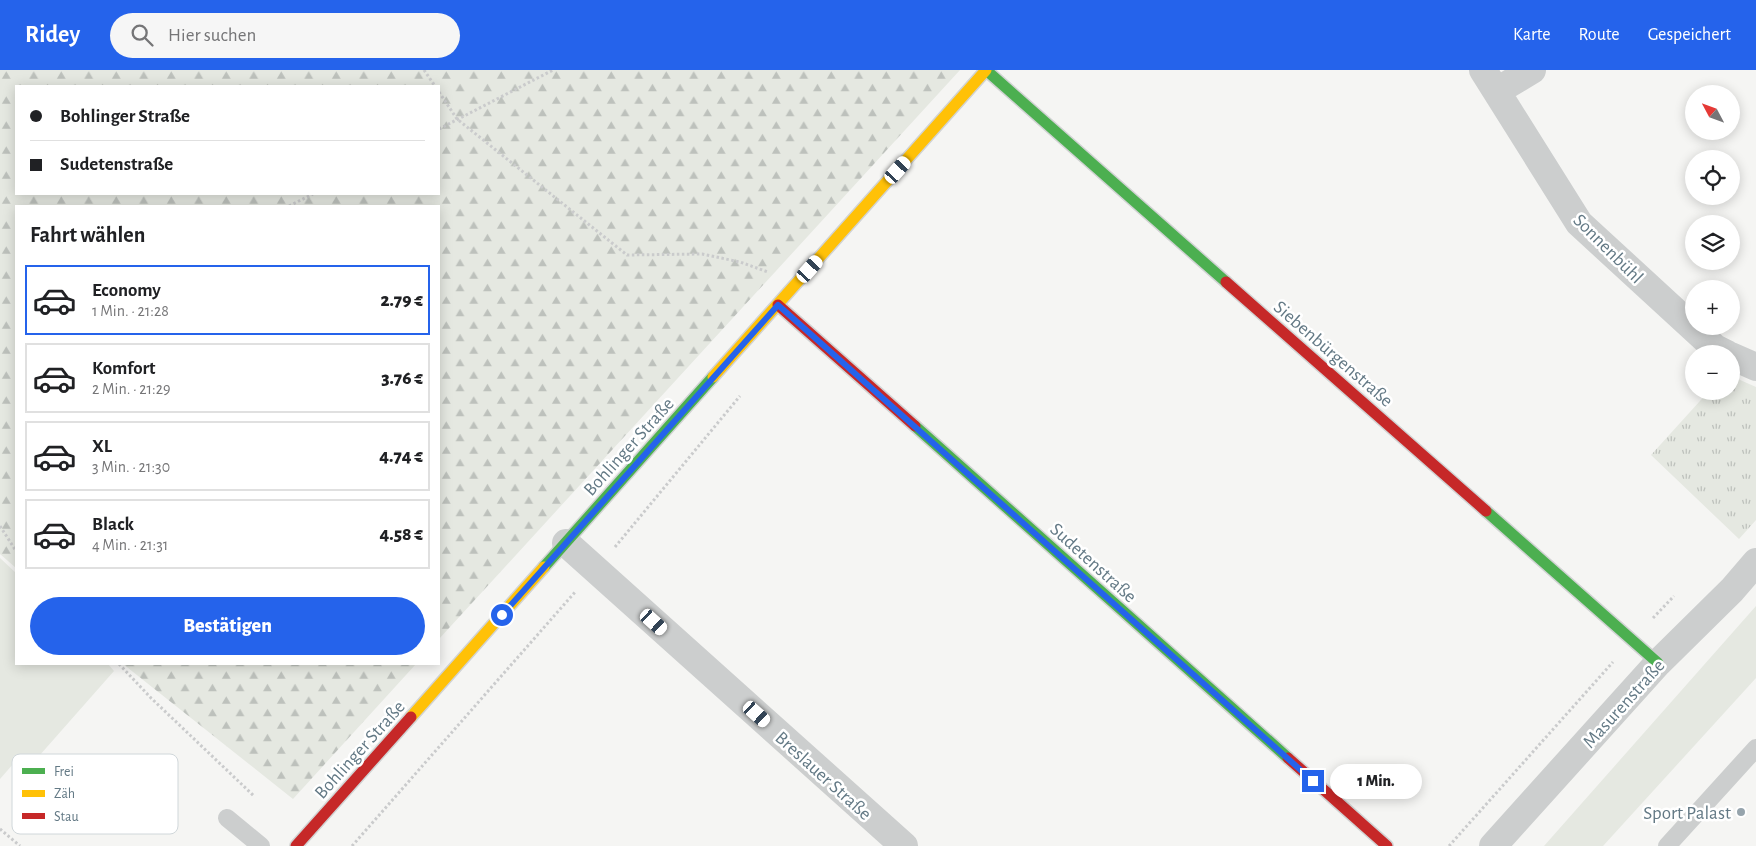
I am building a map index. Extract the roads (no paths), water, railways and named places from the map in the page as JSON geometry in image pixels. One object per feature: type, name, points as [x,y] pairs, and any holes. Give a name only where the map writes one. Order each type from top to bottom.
[{"type":"street","name":"Bohlinger Straße","points":[[297,846],[986,70]]},
{"type":"street","name":"Siebenbürgenstraße","points":[[986,70],[1658,663]]},
{"type":"street","points":[[1490,80],[1532,70]]},
{"type":"street","name":"Sonnenbühl","points":[[1490,80],[1579,223],[1712,345]]},
{"type":"street","name":"Sudetenstraße","points":[[778,305],[1387,846]]},
{"type":"street","points":[[1740,360],[1756,367]]},
{"type":"street","name":"Breslauer Straße","points":[[566,543],[904,846]]},
{"type":"street","name":"Masurenstraße","points":[[1493,846],[1658,663],[1732,590],[1756,562]]},
{"type":"lane","points":[[1667,846],[1756,748]]},
{"type":"lane","points":[[227,818],[261,846]]},
{"type":"place","name":"Sport Palast","points":[[1741,812]]}]
